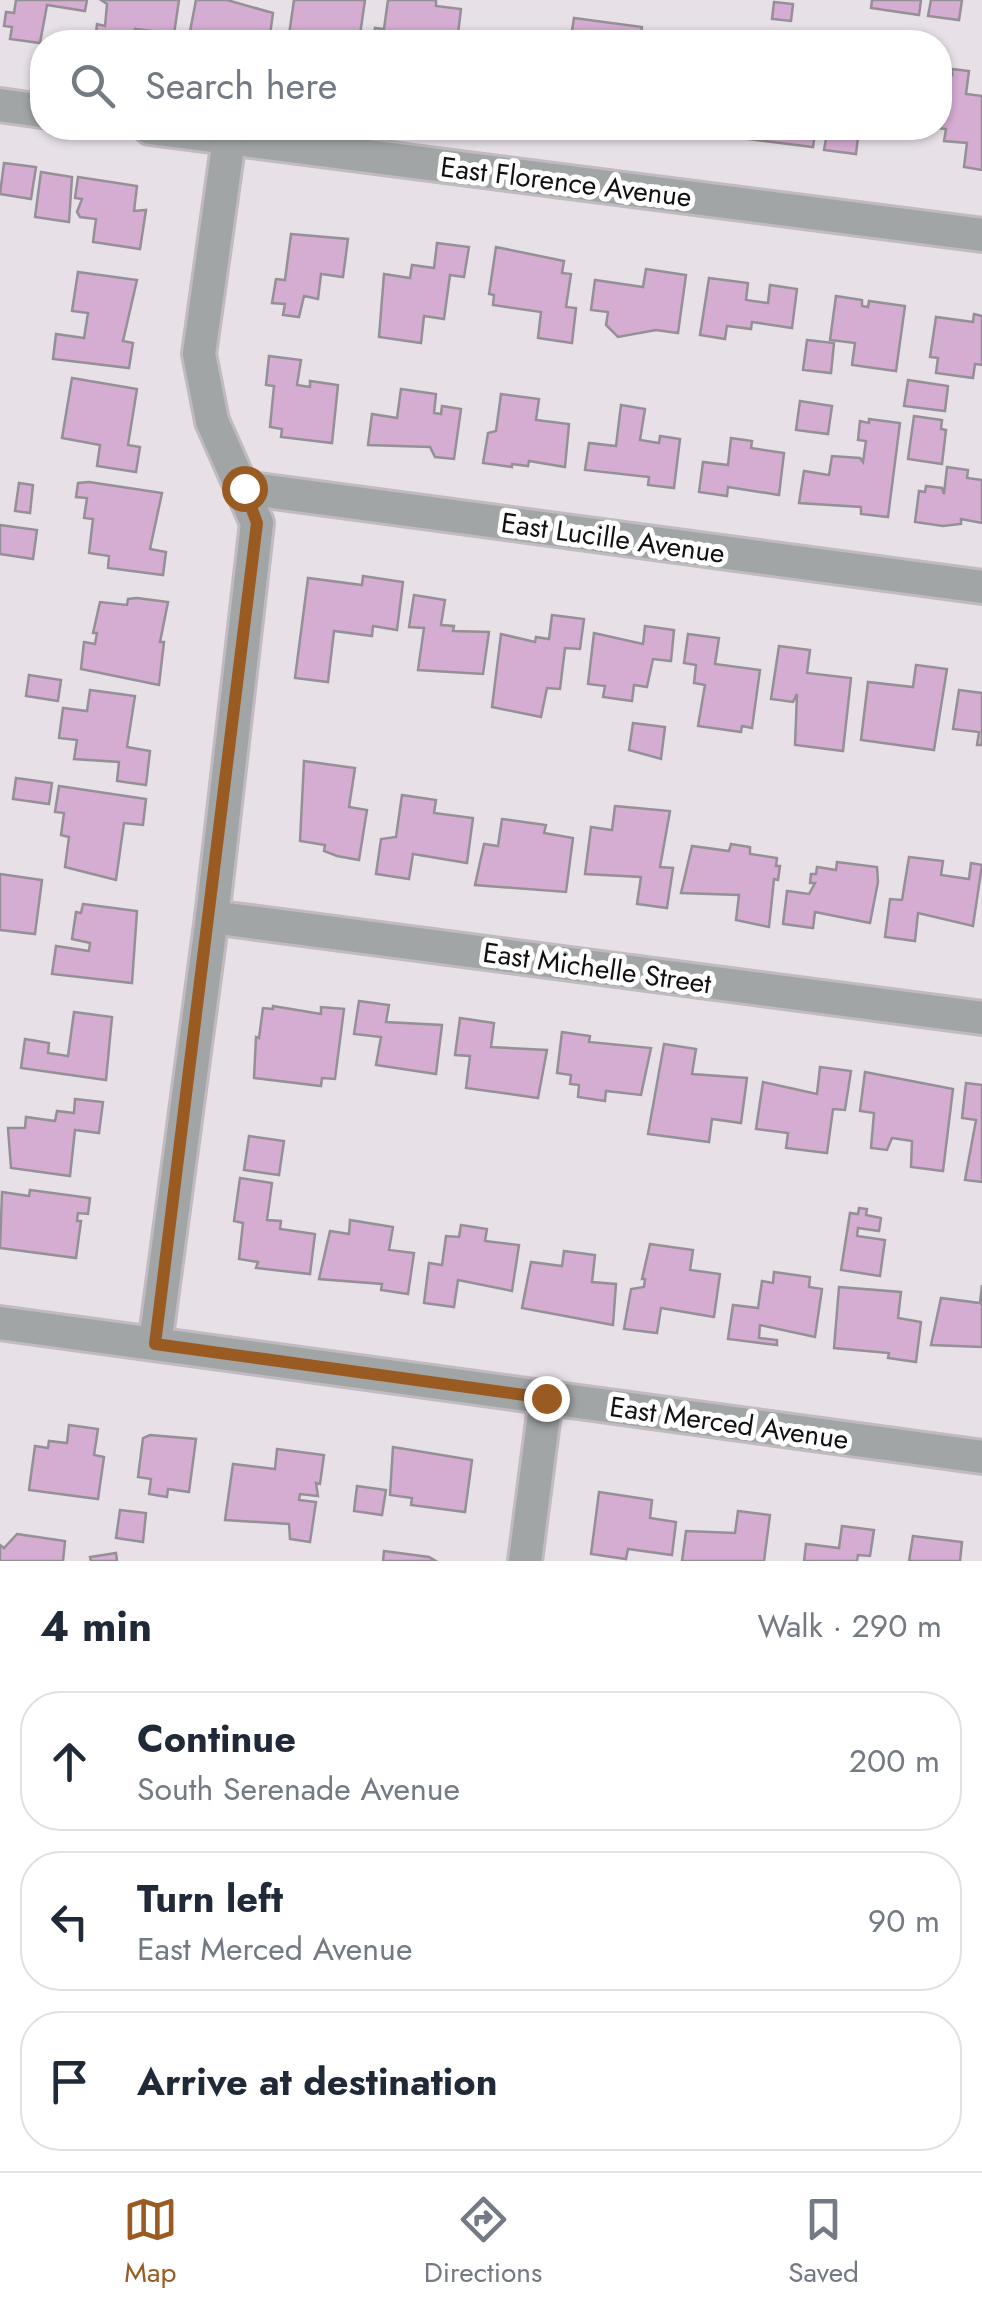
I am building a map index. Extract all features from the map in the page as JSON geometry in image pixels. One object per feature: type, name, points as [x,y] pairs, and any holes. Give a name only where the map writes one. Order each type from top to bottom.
[{"type":"street","points":[[0,105],[30,110]]},
{"type":"street","points":[[155,1344],[212,917],[257,523],[212,421],[199,354],[229,140]]},
{"type":"street","name":"East Florence Avenue","points":[[237,140],[982,234]]},
{"type":"street","name":"East Lucille Avenue","points":[[244,488],[982,588]]},
{"type":"street","name":"East Michelle Street","points":[[212,917],[982,1018]]},
{"type":"street","name":"East Merced Avenue","points":[[0,1323],[982,1457]]},
{"type":"street","points":[[525,1561],[546,1398]]},
{"type":"building","points":[[16,0],[87,0],[85,11],[47,5],[42,30],[30,30],[30,42],[10,39],[12,27],[4,26],[6,12],[14,13]]},
{"type":"building","points":[[101,0],[179,0],[175,30],[96,30],[97,24],[105,26],[107,4]]},
{"type":"building","points":[[196,0],[227,0],[273,13],[271,30],[190,30]]},
{"type":"building","points":[[294,0],[365,0],[361,30],[290,30]]},
{"type":"building","points":[[388,0],[436,0],[436,6],[461,9],[458,30],[375,30],[384,29]]},
{"type":"building","points":[[872,0],[921,0],[919,15],[871,8]]},
{"type":"building","points":[[931,0],[962,0],[959,20],[928,16]]},
{"type":"building","points":[[774,2],[793,4],[791,21],[772,19]]},
{"type":"building","points":[[574,18],[642,27],[642,30],[572,30]]},
{"type":"building","points":[[952,69],[969,71],[966,94],[982,96],[982,170],[964,167],[967,143],[944,141],[952,140]]},
{"type":"building","points":[[756,140],[814,140],[813,147]]},
{"type":"building","points":[[826,140],[858,140],[856,154],[824,150]]},
{"type":"building","points":[[4,163],[36,167],[31,199],[0,194]]},
{"type":"building","points":[[41,172],[72,177],[69,222],[35,217]]},
{"type":"building","points":[[78,177],[137,186],[134,211],[146,210],[140,249],[93,242],[96,219],[80,217],[77,212],[82,199],[75,198]]},
{"type":"building","points":[[291,234],[348,239],[343,277],[321,274],[318,299],[304,296],[299,317],[283,315],[285,304],[272,303],[276,279],[285,280]]},
{"type":"building","points":[[437,243],[469,247],[464,277],[450,275],[444,319],[424,316],[421,343],[379,337],[384,274],[410,278],[412,265],[434,268]]},
{"type":"building","points":[[496,247],[564,261],[562,273],[571,274],[566,307],[576,308],[572,343],[538,338],[541,312],[493,305],[494,295],[489,294]]},
{"type":"building","points":[[646,269],[686,275],[678,333],[656,330],[618,337],[606,325],[608,312],[591,310],[595,280],[643,287]]},
{"type":"building","points":[[78,272],[137,280],[123,341],[133,343],[129,368],[53,359],[56,334],[84,338],[88,313],[72,311]]},
{"type":"building","points":[[709,278],[748,283],[746,300],[768,303],[770,285],[797,289],[792,328],[752,322],[751,329],[727,326],[725,339],[700,335]]},
{"type":"building","points":[[836,296],[862,300],[862,306],[868,307],[869,301],[905,306],[896,371],[852,365],[855,343],[830,340]]},
{"type":"building","points":[[974,314],[982,316],[982,365],[975,364],[973,378],[936,373],[938,358],[930,357],[936,317],[973,322]]},
{"type":"building","points":[[807,340],[834,343],[831,373],[803,370]]},
{"type":"building","points":[[269,356],[301,360],[297,385],[310,387],[310,381],[338,385],[332,443],[281,437],[282,429],[270,427],[274,386],[266,385]]},
{"type":"building","points":[[72,378],[137,389],[128,445],[140,447],[136,472],[97,466],[100,445],[62,438]]},
{"type":"building","points":[[908,380],[948,386],[945,411],[904,406]]},
{"type":"building","points":[[401,389],[436,394],[434,413],[441,414],[442,406],[461,409],[454,459],[435,457],[430,447],[368,445],[372,414],[397,418]]},
{"type":"building","points":[[501,394],[539,399],[536,420],[569,424],[565,467],[529,461],[528,466],[512,467],[483,463],[488,433],[496,431]]},
{"type":"building","points":[[800,401],[832,406],[828,434],[796,430]]},
{"type":"building","points":[[621,405],[645,409],[640,440],[659,443],[660,436],[680,439],[674,488],[648,485],[649,477],[585,470],[589,443],[616,446]]},
{"type":"building","points":[[914,416],[942,420],[941,429],[946,430],[942,464],[908,459]]},
{"type":"building","points":[[869,419],[900,423],[888,517],[861,514],[861,507],[799,503],[804,471],[829,475],[832,456],[860,458],[863,462],[866,441],[858,440],[860,421],[869,423]]},
{"type":"building","points":[[731,438],[752,441],[751,448],[784,453],[779,495],[728,487],[727,496],[699,492],[703,462],[728,465]]},
{"type":"building","points":[[947,467],[968,470],[967,478],[982,480],[982,523],[961,519],[961,524],[943,526],[915,522],[919,491],[925,492],[926,486],[942,488],[944,494]]},
{"type":"building","points":[[19,483],[33,485],[30,513],[15,511]]},
{"type":"building","points":[[78,483],[162,493],[150,549],[166,552],[163,575],[108,568],[109,556],[89,553],[93,519],[84,518],[87,498],[76,497]]},
{"type":"building","points":[[0,525],[37,530],[33,559],[0,554]]},
{"type":"building","points":[[363,576],[403,582],[397,630],[373,626],[372,636],[334,631],[328,682],[295,678],[308,578],[362,585]]},
{"type":"building","points":[[414,595],[445,600],[441,625],[454,626],[453,631],[489,632],[483,674],[418,670],[424,628],[409,627]]},
{"type":"building","points":[[128,599],[168,602],[160,642],[164,642],[159,685],[81,669],[84,642],[95,644],[97,633],[93,633],[100,602],[127,605]]},
{"type":"building","points":[[552,615],[584,619],[580,649],[565,648],[560,689],[547,688],[541,717],[492,707],[501,634],[535,642],[536,637],[549,639]]},
{"type":"building","points":[[645,626],[674,630],[671,661],[653,659],[647,687],[634,685],[632,701],[603,697],[605,686],[588,684],[594,633],[643,644]]},
{"type":"building","points":[[688,634],[719,638],[715,664],[760,670],[752,728],[742,726],[741,732],[698,726],[705,685],[694,683],[696,665],[684,663]]},
{"type":"building","points":[[779,646],[810,650],[807,673],[851,678],[843,751],[795,745],[797,694],[793,702],[771,699]]},
{"type":"building","points":[[916,665],[947,669],[934,750],[861,740],[868,682],[913,687]]},
{"type":"building","points":[[29,675],[61,680],[58,701],[26,696]]},
{"type":"building","points":[[90,690],[135,696],[127,747],[150,751],[146,785],[117,781],[119,762],[74,759],[77,740],[59,738],[63,708],[87,711]]},
{"type":"building","points":[[959,690],[982,693],[982,745],[977,745],[979,732],[953,729]]},
{"type":"building","points":[[633,723],[665,727],[661,759],[629,750]]},
{"type":"building","points":[[304,761],[355,768],[349,807],[367,810],[359,860],[324,851],[325,845],[300,841]]},
{"type":"building","points":[[16,778],[52,783],[49,804],[13,799]]},
{"type":"building","points":[[59,786],[146,799],[143,825],[124,823],[116,880],[65,867],[69,837],[61,835],[64,813],[55,812]]},
{"type":"building","points":[[402,795],[436,800],[434,813],[473,818],[467,863],[413,854],[409,879],[376,874],[381,839],[396,837]]},
{"type":"building","points":[[615,806],[670,811],[660,867],[673,868],[667,908],[637,904],[641,877],[585,874],[591,827],[612,830]]},
{"type":"building","points":[[502,819],[546,825],[544,833],[573,838],[566,892],[475,885],[484,844],[498,846]]},
{"type":"building","points":[[731,844],[750,847],[750,854],[777,858],[776,866],[780,866],[778,880],[774,879],[769,927],[736,920],[739,895],[681,893],[692,846],[729,851]]},
{"type":"building","points":[[909,857],[943,861],[941,875],[969,879],[971,863],[982,865],[973,926],[918,913],[915,941],[885,937],[890,899],[902,900]]},
{"type":"building","points":[[837,862],[877,867],[870,923],[815,912],[813,928],[783,924],[787,891],[809,894],[815,883],[810,883],[811,874],[816,874],[817,867],[836,870]]},
{"type":"building","points":[[0,874],[42,880],[35,934],[0,930]]},
{"type":"building","points":[[83,904],[137,911],[132,983],[52,974],[56,946],[89,951],[90,943],[72,939],[76,912],[81,913]]},
{"type":"building","points":[[359,1001],[389,1005],[386,1022],[442,1025],[436,1074],[376,1065],[381,1037],[354,1034]]},
{"type":"building","points":[[273,1006],[321,1014],[321,1007],[344,1009],[335,1079],[322,1078],[321,1086],[254,1078],[256,1037],[259,1038],[263,1008]]},
{"type":"building","points":[[74,1012],[112,1017],[106,1080],[21,1068],[25,1039],[49,1043],[48,1053],[68,1056]]},
{"type":"building","points":[[460,1018],[494,1023],[491,1047],[547,1050],[538,1098],[466,1088],[470,1056],[455,1055]]},
{"type":"building","points":[[562,1032],[590,1036],[589,1042],[651,1048],[641,1095],[606,1091],[605,1101],[578,1097],[579,1085],[570,1084],[571,1075],[557,1073]]},
{"type":"building","points":[[664,1044],[696,1049],[692,1074],[747,1078],[741,1123],[712,1119],[709,1142],[648,1134]]},
{"type":"building","points":[[820,1067],[851,1071],[845,1110],[833,1109],[827,1153],[786,1148],[788,1133],[756,1129],[763,1082],[817,1094]]},
{"type":"building","points":[[865,1072],[953,1089],[943,1171],[911,1167],[912,1141],[892,1138],[887,1150],[871,1148],[874,1113],[860,1111]]},
{"type":"building","points":[[966,1083],[982,1085],[982,1182],[965,1180],[976,1120],[962,1118]]},
{"type":"building","points":[[75,1099],[103,1102],[99,1133],[75,1130],[70,1176],[11,1168],[8,1128],[25,1128],[26,1117],[55,1121],[57,1111],[74,1113]]},
{"type":"building","points":[[249,1136],[284,1141],[279,1175],[244,1170]]},
{"type":"building","points":[[240,1178],[272,1183],[267,1220],[281,1221],[280,1229],[315,1234],[310,1274],[256,1268],[258,1262],[239,1259],[243,1223],[234,1221]]},
{"type":"building","points":[[30,1190],[90,1198],[88,1214],[78,1213],[77,1221],[81,1221],[76,1258],[0,1248],[2,1192],[29,1196]]},
{"type":"building","points":[[859,1208],[867,1209],[866,1215],[881,1218],[879,1231],[858,1228],[857,1236],[885,1240],[880,1276],[841,1270],[850,1213],[858,1214]]},
{"type":"building","points":[[350,1220],[393,1227],[389,1250],[414,1253],[408,1294],[381,1290],[382,1284],[319,1279],[330,1231],[349,1234]]},
{"type":"building","points":[[461,1225],[487,1229],[485,1241],[519,1245],[512,1291],[458,1280],[454,1307],[424,1303],[429,1263],[442,1265],[446,1236],[459,1237]]},
{"type":"building","points":[[650,1244],[693,1250],[690,1270],[720,1274],[714,1317],[661,1308],[657,1333],[624,1329],[631,1289],[644,1287],[642,1279]]},
{"type":"building","points":[[564,1251],[595,1255],[592,1282],[616,1284],[613,1325],[522,1308],[531,1262],[562,1266]]},
{"type":"building","points":[[774,1272],[810,1277],[809,1287],[822,1289],[815,1337],[760,1325],[759,1338],[777,1340],[777,1345],[728,1339],[733,1305],[758,1308],[762,1281],[773,1283]]},
{"type":"building","points":[[982,1285],[982,1347],[931,1345],[941,1298],[980,1303]]},
{"type":"building","points":[[839,1287],[901,1292],[898,1318],[921,1322],[916,1362],[888,1358],[889,1353],[834,1348]]},
{"type":"building","points":[[69,1425],[98,1429],[94,1455],[104,1457],[98,1499],[29,1490],[35,1446],[48,1448],[49,1441],[67,1443]]},
{"type":"building","points":[[150,1435],[196,1439],[189,1492],[168,1489],[167,1497],[149,1494],[151,1479],[138,1477],[143,1438]]},
{"type":"building","points":[[393,1447],[472,1460],[465,1512],[411,1505],[412,1498],[390,1495]]},
{"type":"building","points":[[277,1449],[324,1455],[320,1484],[316,1483],[318,1496],[300,1494],[299,1500],[316,1502],[310,1542],[290,1539],[289,1524],[225,1520],[233,1464],[275,1469]]},
{"type":"building","points":[[357,1486],[386,1490],[382,1515],[354,1511]]},
{"type":"building","points":[[599,1492],[652,1500],[650,1518],[676,1522],[672,1555],[628,1549],[626,1559],[591,1554]]},
{"type":"building","points":[[120,1510],[146,1513],[143,1542],[116,1538]]},
{"type":"building","points":[[738,1511],[770,1515],[764,1561],[682,1561],[686,1531],[735,1533]]},
{"type":"building","points":[[842,1526],[874,1530],[870,1556],[858,1555],[857,1561],[804,1561],[806,1544],[839,1548]]},
{"type":"building","points":[[17,1534],[65,1541],[63,1561],[0,1561],[0,1545],[4,1548]]},
{"type":"building","points":[[913,1536],[962,1542],[960,1561],[909,1561]]},
{"type":"building","points":[[384,1551],[429,1557],[436,1561],[383,1561]]},
{"type":"building","points":[[116,1553],[117,1561],[91,1561],[90,1557]]},
{"type":"route","points":[[244,488],[257,523],[212,917],[155,1344],[546,1398]]}]
